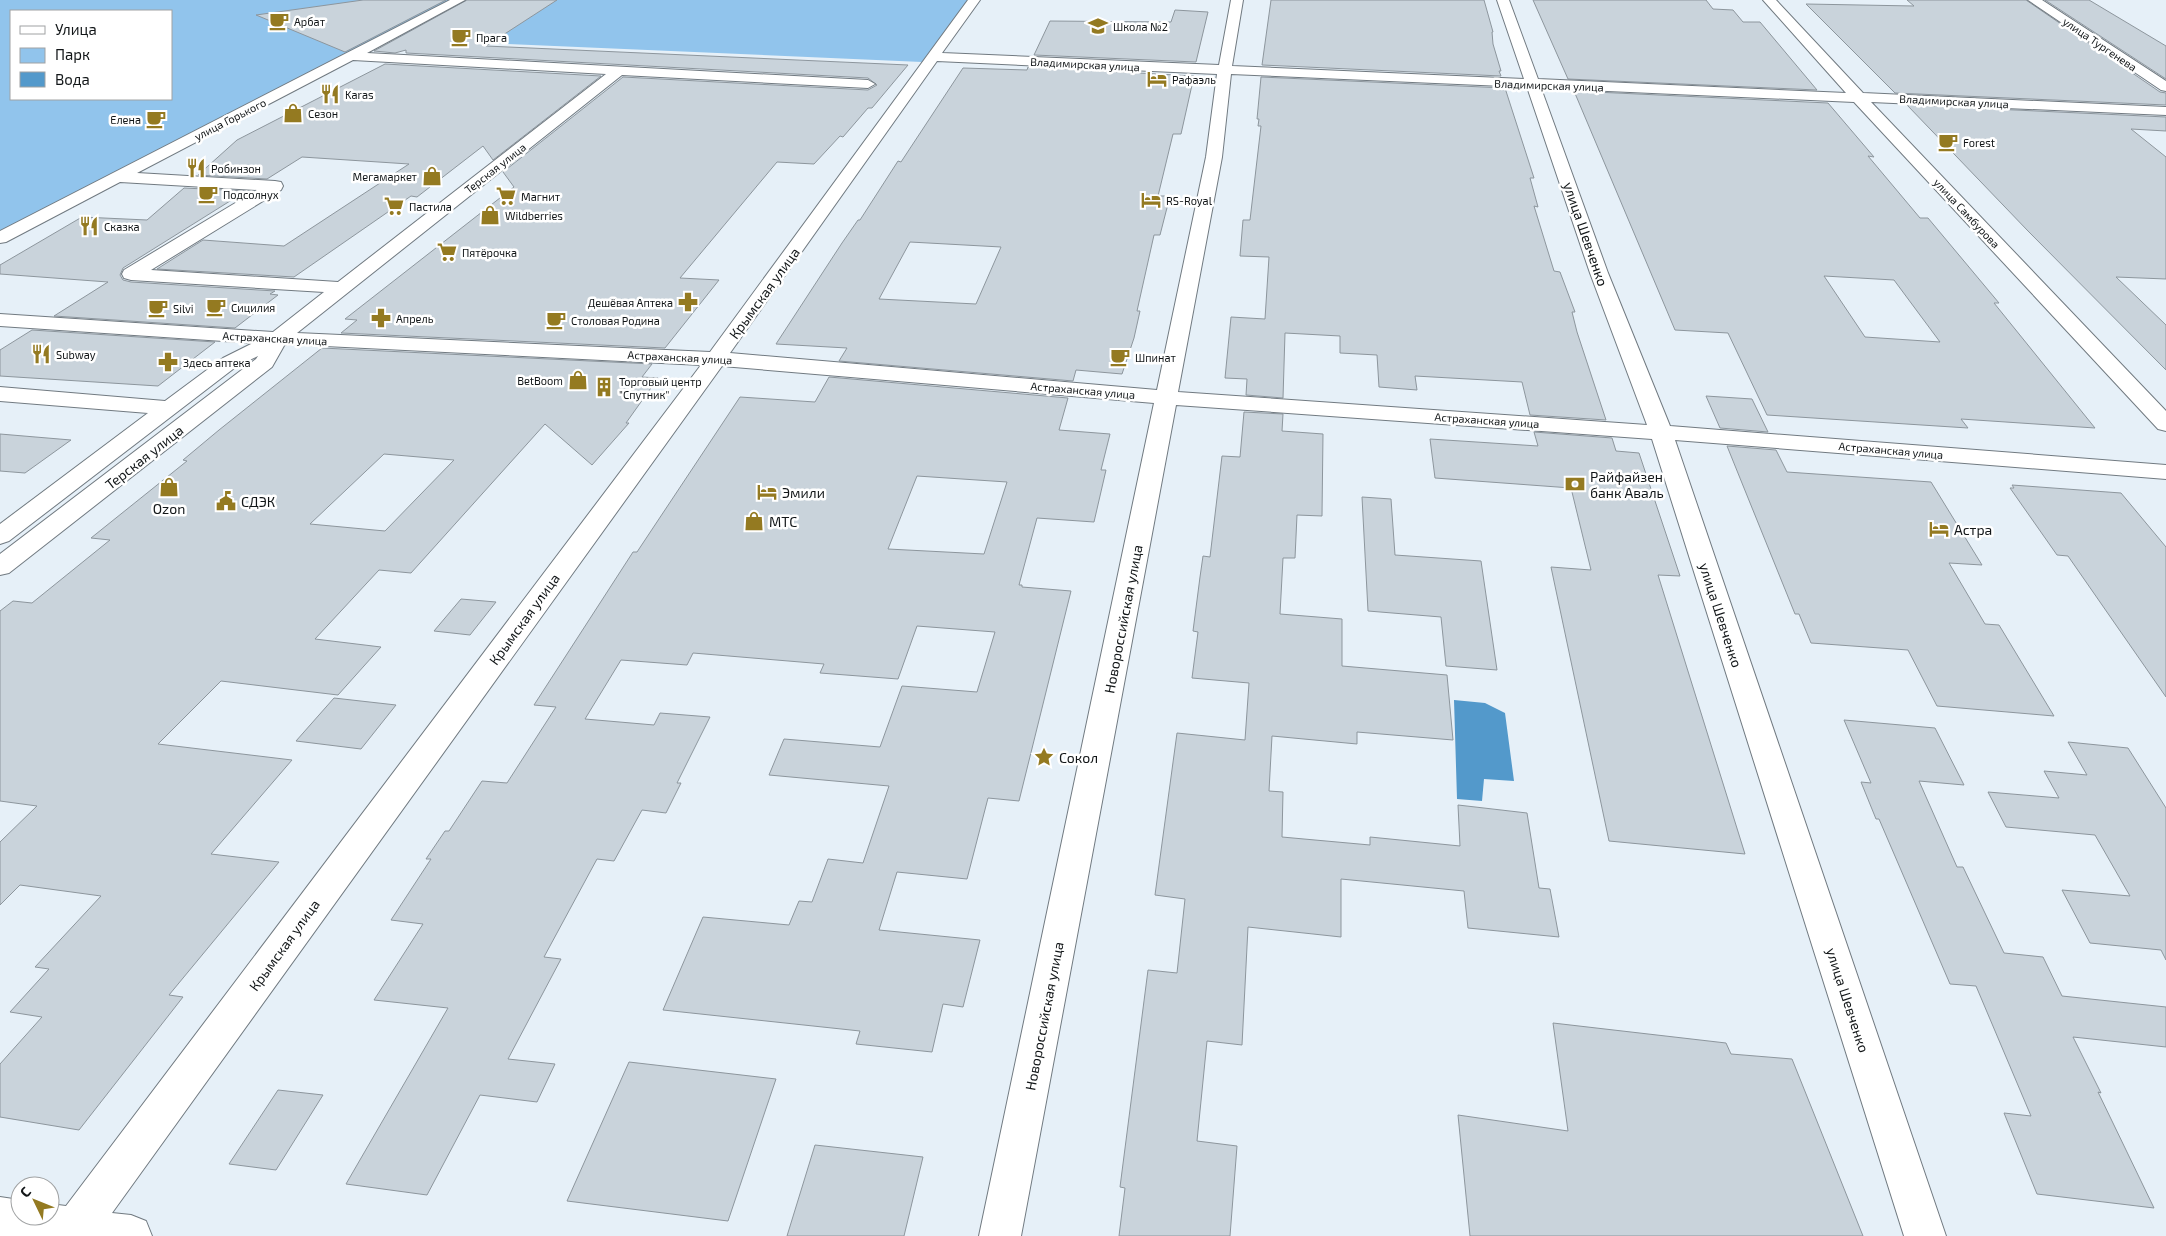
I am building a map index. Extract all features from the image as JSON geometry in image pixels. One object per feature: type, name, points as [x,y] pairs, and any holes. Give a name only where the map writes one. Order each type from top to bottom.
[{"type":"street","name":"улица Горького","points":[[0,238],[459,0]]},
{"type":"street","name":"Крымская улица","points":[[72,1232],[716,359],[974,0]]},
{"type":"street","name":"Новороссийская улица","points":[[1000,1236],[1168,397],[1214,157],[1225,70],[1237,0]]},
{"type":"street","name":"улица Шевченко","points":[[1503,0],[1599,273],[1661,432],[1925,1236]]},
{"type":"street","name":"улица Самбурова","points":[[1769,0],[2166,424]]},
{"type":"street","name":"улица Тургенева","points":[[2034,0],[2166,87]]},
{"type":"street","points":[[351,56],[618,72],[868,84]]},
{"type":"street","name":"Владимирская улица","points":[[933,57],[2166,111]]},
{"type":"street","name":"Терская улица","points":[[0,536],[230,362],[278,338],[618,72]]},
{"type":"street","points":[[118,177],[275,186],[131,274],[343,288]]},
{"type":"street","name":"Астраханская улица","points":[[0,320],[278,338],[716,359],[1168,397],[1661,432],[2166,472]]},
{"type":"street","name":"Терская улица","points":[[0,567],[265,364],[278,338]]},
{"type":"street","points":[[0,394],[170,408]]},
{"type":"street","points":[[0,1217],[72,1232],[131,1236]]},
{"type":"green space","points":[[0,0],[459,0],[0,238]]},
{"type":"green space","points":[[469,0],[968,0],[922,62],[395,39]]},
{"type":"water","points":[[1454,700],[1485,703],[1505,713],[1514,781],[1484,779],[1482,801],[1457,799]]},
{"type":"building","points":[[363,0],[446,0],[345,52],[256,15]]},
{"type":"building","points":[[467,0],[557,0],[486,46],[908,65],[872,108],[868,108],[843,137],[840,136],[814,164],[777,162],[680,278],[719,280],[665,348],[341,333],[357,320],[345,319],[514,187],[503,172],[623,77],[868,90],[877,85],[868,78],[406,53],[406,50],[395,53],[374,51]]},
{"type":"building","points":[[1271,0],[1484,0],[1493,32],[1493,44],[1501,76],[1262,65]]},
{"type":"building","points":[[1533,0],[1706,0],[1713,9],[1733,10],[1743,22],[1760,22],[1817,90],[1568,79]]},
{"type":"building","points":[[1907,0],[2026,0],[2160,92],[2166,93],[2166,105],[1895,93],[1806,4],[1914,6]]},
{"type":"building","points":[[2045,0],[2089,0],[2166,46],[2166,79]]},
{"type":"building","points":[[1175,10],[1208,12],[1196,62],[1034,55],[1050,21],[1171,22]]},
{"type":"building","points":[[385,64],[601,76],[493,160],[483,146],[417,197],[411,196],[294,277],[157,269],[203,240],[284,246],[409,164],[302,157],[267,179],[198,175],[237,140]]},
{"type":"building","points":[[1028,67],[1194,76],[1181,134],[1173,134],[1158,196],[1170,196],[1160,235],[1154,235],[1137,311],[1140,311],[1134,338],[1122,374],[1076,370],[1073,381],[839,361],[847,348],[776,344],[842,243],[858,220],[860,220],[898,161],[901,162],[963,68],[1027,70]],"holes":[[[910,242],[1001,247],[976,304],[879,299]]]},
{"type":"building","points":[[1261,77],[1505,88],[1534,178],[1530,178],[1538,207],[1534,206],[1554,271],[1560,272],[1575,312],[1572,312],[1577,332],[1606,420],[1530,415],[1522,382],[1415,376],[1417,390],[1379,387],[1377,355],[1340,353],[1340,336],[1285,333],[1283,398],[1246,395],[1247,379],[1225,378],[1231,317],[1265,319],[1269,257],[1240,256],[1243,220],[1250,220],[1261,126],[1258,126],[1259,119],[1257,119]]},
{"type":"building","points":[[1574,91],[1828,103],[1874,157],[1868,156],[1920,218],[1928,218],[1999,303],[1994,303],[2095,428],[1961,419],[1968,428],[1767,415],[1728,333],[1675,330]],"holes":[[[1824,276],[1894,280],[1940,342],[1865,337]]]},
{"type":"building","points":[[1907,105],[2166,117],[2166,131],[2131,129],[2166,157],[2166,279],[2116,277],[2166,325],[2166,370],[2028,231]]},
{"type":"building","points":[[184,188],[246,191],[123,268],[120,275],[123,280],[131,282],[275,291],[270,294],[278,295],[235,328],[54,316],[108,282],[0,274],[0,265],[82,217],[147,220]]},
{"type":"building","points":[[32,330],[215,342],[158,386],[0,376],[0,350]]},
{"type":"building","points":[[322,348],[652,364],[642,377],[658,378],[626,423],[629,423],[592,465],[545,424],[411,573],[379,570],[315,639],[381,647],[338,695],[221,681],[158,744],[292,760],[211,854],[279,862],[169,995],[183,997],[79,1130],[0,1117],[0,1064],[42,1017],[10,1012],[49,969],[35,967],[101,896],[20,885],[0,905],[0,842],[37,806],[0,801],[0,611],[13,601],[32,603],[110,540],[91,538],[187,461],[183,460]],"holes":[[[384,454],[454,460],[385,531],[310,524]]]},
{"type":"building","points":[[829,377],[1068,398],[1059,430],[1110,434],[1101,470],[1106,470],[1094,522],[1037,518],[1019,585],[1022,585],[1022,587],[1071,591],[1019,801],[988,798],[967,879],[897,872],[879,930],[980,940],[963,1007],[943,1004],[932,1052],[856,1044],[860,1031],[663,1010],[703,917],[789,925],[799,901],[812,902],[828,859],[863,863],[889,786],[769,775],[784,739],[880,747],[902,686],[977,692],[995,632],[917,626],[898,679],[820,673],[824,664],[693,653],[687,665],[621,660],[585,719],[654,725],[660,713],[710,717],[677,783],[681,783],[666,813],[642,810],[614,861],[597,859],[544,957],[561,959],[508,1059],[555,1064],[537,1102],[480,1095],[427,1195],[346,1184],[448,1008],[374,1000],[423,924],[391,920],[431,859],[426,859],[445,831],[449,831],[482,781],[507,783],[556,707],[534,705],[633,552],[637,552],[740,397],[815,402]],"holes":[[[917,476],[1007,482],[984,554],[888,549]]]},
{"type":"building","points":[[1706,396],[1752,399],[1768,432],[1720,428]]},
{"type":"building","points":[[1244,412],[1283,414],[1282,431],[1323,434],[1322,516],[1297,515],[1295,558],[1283,558],[1280,614],[1342,619],[1342,666],[1447,675],[1453,740],[1357,732],[1357,744],[1272,736],[1269,791],[1283,792],[1282,837],[1370,845],[1370,837],[1460,846],[1458,805],[1527,813],[1539,888],[1550,889],[1559,937],[1468,928],[1464,891],[1341,879],[1341,937],[1248,927],[1242,1045],[1207,1041],[1197,1141],[1237,1146],[1230,1236],[1119,1236],[1125,1188],[1120,1187],[1148,970],[1177,973],[1185,899],[1155,895],[1177,733],[1245,740],[1249,683],[1192,678],[1198,632],[1193,631],[1200,577],[1203,556],[1210,557],[1222,456],[1240,457]]},
{"type":"building","points":[[1534,432],[1612,438],[1616,451],[1639,453],[1680,576],[1658,575],[1745,854],[1609,841],[1551,567],[1591,570],[1571,488],[1435,478],[1430,439],[1538,446]]},
{"type":"building","points":[[0,434],[71,440],[25,473],[0,471]]},
{"type":"building","points":[[1727,446],[1776,450],[1787,472],[1931,482],[1982,565],[1949,563],[1985,624],[1999,625],[2054,716],[1937,706],[1908,650],[1811,643],[1799,614],[1795,614]]},
{"type":"building","points":[[2012,485],[2121,493],[2166,547],[2166,697],[2068,556],[2057,555],[2010,488],[2014,488]]},
{"type":"building","points":[[1362,497],[1391,499],[1395,555],[1481,561],[1497,670],[1446,666],[1441,617],[1368,611]]},
{"type":"building","points":[[461,599],[496,602],[470,635],[434,631]]},
{"type":"building","points":[[334,698],[396,705],[361,749],[296,741]]},
{"type":"building","points":[[1844,720],[1935,728],[1964,785],[1919,781],[1957,867],[1963,867],[2004,953],[2043,957],[2062,996],[2166,1007],[2166,1047],[2073,1037],[2154,1208],[2037,1194],[2004,1113],[2031,1116],[1976,986],[1950,984],[1879,819],[1876,819],[1861,782],[1871,783]]},
{"type":"building","points":[[2068,742],[2128,748],[2166,808],[2166,960],[2161,950],[2090,943],[2062,890],[2130,896],[2095,835],[2006,827],[1988,792],[2059,798],[2044,771],[2087,775]]},
{"type":"building","points":[[1553,1023],[1726,1043],[1731,1054],[1792,1059],[1863,1236],[1470,1236],[1458,1115],[1568,1131]]},
{"type":"building","points":[[629,1062],[776,1079],[728,1221],[567,1201]]},
{"type":"building","points":[[278,1090],[323,1095],[276,1170],[229,1164]]},
{"type":"building","points":[[815,1145],[923,1157],[904,1236],[787,1236]]},
{"type":"place","name":"Арбат","points":[[279,21]]},
{"type":"place","name":"Школа №2","points":[[1098,26]]},
{"type":"place","name":"Прага","points":[[461,37]]},
{"type":"place","name":"Рафаэль","points":[[1157,79]]},
{"type":"place","name":"Karas","points":[[330,94]]},
{"type":"place","name":"Сезон","points":[[293,113]]},
{"type":"place","name":"Елена","points":[[156,119]]},
{"type":"place","name":"Forest","points":[[1948,142]]},
{"type":"place","name":"Робинзон","points":[[196,168]]},
{"type":"place","name":"Мегамаркет","points":[[432,176]]},
{"type":"place","name":"Подсолнух","points":[[208,194]]},
{"type":"place","name":"Магнит","points":[[506,196]]},
{"type":"place","name":"RS-Royal","points":[[1151,200]]},
{"type":"place","name":"Пастила","points":[[394,206]]},
{"type":"place","name":"Wildberries","points":[[490,215]]},
{"type":"place","name":"Сказка","points":[[89,226]]},
{"type":"place","name":"Пятёрочка","points":[[447,252]]},
{"type":"place","name":"Дешёвая Аптека","points":[[688,302]]},
{"type":"place","name":"Сицилия","points":[[216,307]]},
{"type":"place","name":"Silvi","points":[[158,308]]},
{"type":"place","name":"Апрель","points":[[381,318]]},
{"type":"place","name":"Столовая Родина","points":[[556,320]]},
{"type":"place","name":"Subway","points":[[41,354]]},
{"type":"place","name":"Шпинат","points":[[1120,357]]},
{"type":"place","name":"Здесь аптека","points":[[168,362]]},
{"type":"place","name":"BetBoom","points":[[578,380]]},
{"type":"place","name":"Торговый центр \"Спутник\"","points":[[604,387]]},
{"type":"place","name":"Райфайзен банк Аваль","points":[[1575,484]]},
{"type":"place","name":"Ozon","points":[[169,487]]},
{"type":"place","name":"Эмили","points":[[767,492]]},
{"type":"place","name":"СДЭК","points":[[226,501]]},
{"type":"place","name":"МТС","points":[[754,521]]},
{"type":"place","name":"Астра","points":[[1939,529]]},
{"type":"place","name":"Сокол","points":[[1044,757]]}]
